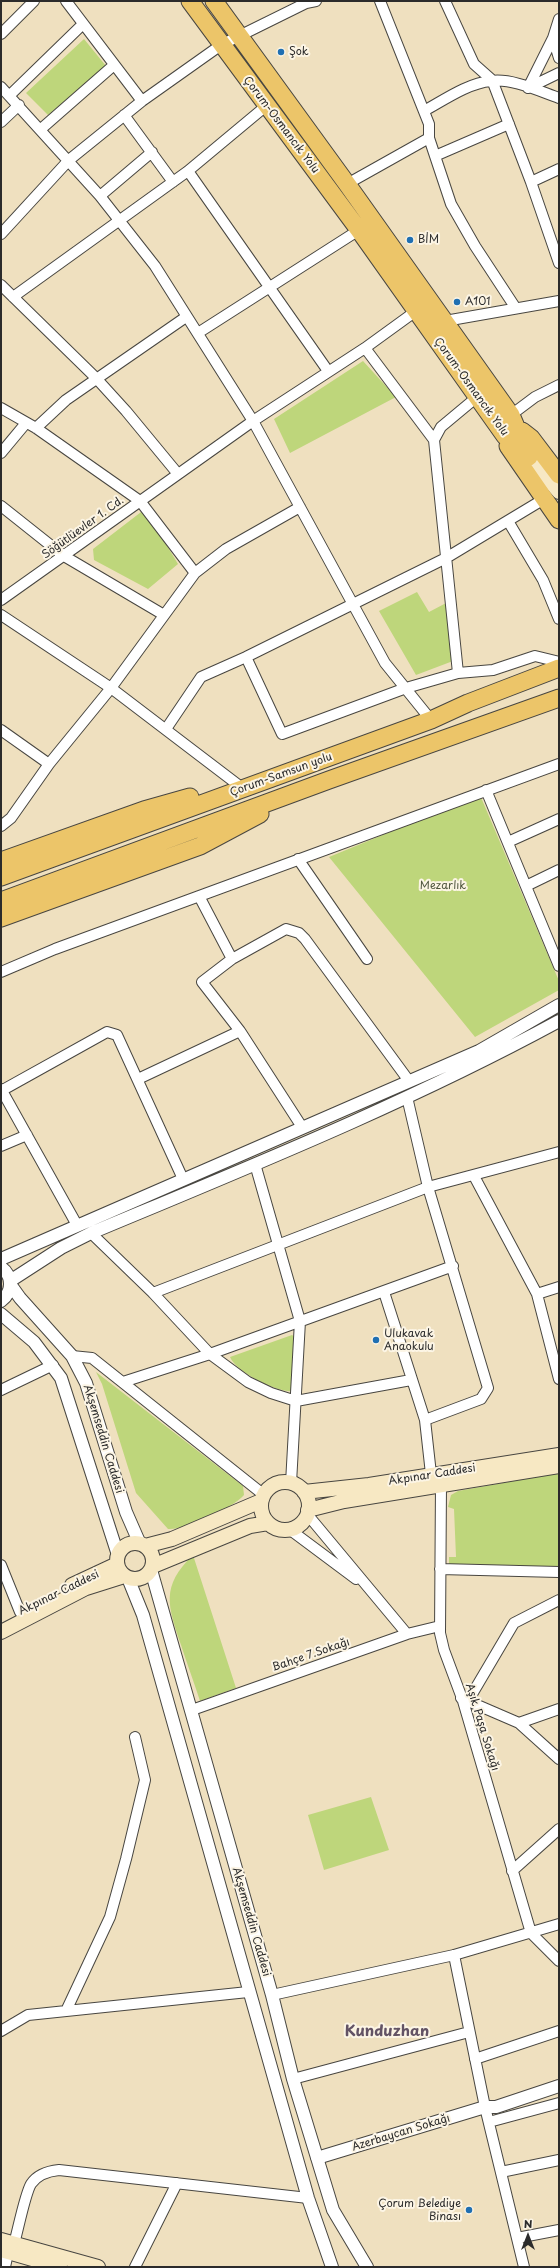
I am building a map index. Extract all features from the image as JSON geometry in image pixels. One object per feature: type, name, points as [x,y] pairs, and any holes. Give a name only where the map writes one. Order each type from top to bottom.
[{"type":"highway","name":"Çorum-Osmancık Yolu","points":[[190,1],[359,230],[477,397],[511,426]]},
{"type":"highway","name":"Çorum-Osmancık Yolu","points":[[214,1],[445,321],[529,457]]},
{"type":"highway","points":[[559,475],[531,438],[511,426],[510,450],[552,496],[559,520]]},
{"type":"highway","name":"Çorum-Samsun yolu","points":[[1,877],[431,720],[468,703],[559,668]]},
{"type":"highway","name":"Çorum-Samsun yolu","points":[[1,901],[314,785],[559,698]]},
{"type":"highway","points":[[511,715],[559,703]]},
{"type":"highway","points":[[1,861],[144,810],[300,767]]},
{"type":"highway","points":[[1,918],[200,846],[314,785]]},
{"type":"main road","points":[[529,457],[552,496]]},
{"type":"main road","name":"Akpınar Caddesi","points":[[304,1492],[369,1485],[559,1455]]},
{"type":"main road","name":"Akpınar Caddesi","points":[[308,1512],[344,1501],[559,1466]]},
{"type":"main road","points":[[291,1483],[304,1492],[308,1504],[308,1512],[300,1524],[289,1529],[282,1529],[268,1523],[250,1526],[152,1568],[143,1577],[122,1568],[125,1546],[135,1543],[143,1545],[172,1539],[262,1498],[275,1484],[291,1483]]},
{"type":"main road","points":[[262,1498],[261,1509],[268,1523]]},
{"type":"main road","points":[[143,1545],[151,1553],[152,1568]]},
{"type":"main road","name":"Akpınar Caddesi","points":[[1,1622],[20,1612],[122,1568]]},
{"type":"main road","name":"Akpınar Caddesi","points":[[1,1632],[122,1568]]},
{"type":"main road","points":[[6,2247],[60,2267]]},
{"type":"main road","points":[[6,2247],[98,2267]]},
{"type":"street","points":[[1,34],[34,1]]},
{"type":"street","points":[[66,1],[142,101]]},
{"type":"street","points":[[380,1],[429,124],[429,138],[451,204],[475,246],[515,307]]},
{"type":"street","points":[[445,1],[474,64],[492,80],[531,182],[559,263]]},
{"type":"street","points":[[1,234],[69,160],[142,101],[221,45],[309,2]]},
{"type":"street","points":[[528,88],[553,38],[559,19]]},
{"type":"street","points":[[10,95],[83,24]]},
{"type":"street","points":[[553,38],[559,58]]},
{"type":"street","points":[[41,129],[114,65]]},
{"type":"street","points":[[528,88],[559,73]]},
{"type":"street","points":[[424,110],[478,83],[492,80],[528,88],[559,98]]},
{"type":"street","points":[[1,87],[69,160],[120,219],[155,266],[253,421],[385,663],[431,720]]},
{"type":"street","points":[[1,122],[18,105]]},
{"type":"street","points":[[13,297],[188,171],[266,106]]},
{"type":"street","points":[[124,115],[173,182]]},
{"type":"street","points":[[435,156],[509,124]]},
{"type":"street","points":[[347,184],[429,138]]},
{"type":"street","points":[[100,196],[152,152]]},
{"type":"street","points":[[531,182],[559,169]]},
{"type":"street","points":[[188,171],[328,371]]},
{"type":"street","points":[[198,333],[359,230]]},
{"type":"street","points":[[1,285],[96,378],[178,474]]},
{"type":"street","points":[[445,321],[515,307],[559,301]]},
{"type":"street","name":"Söğütlüevler 1. Cd.","points":[[1,600],[253,421],[365,348],[416,311]]},
{"type":"street","points":[[36,428],[57,408],[96,378],[186,317]]},
{"type":"street","points":[[365,348],[434,440],[458,673]]},
{"type":"street","points":[[511,426],[535,397],[559,385]]},
{"type":"street","points":[[434,440],[442,427],[477,397]]},
{"type":"street","points":[[1,408],[36,428],[140,501],[195,573]]},
{"type":"street","points":[[1,453],[26,423]]},
{"type":"street","points":[[166,729],[201,677],[246,657],[446,558],[552,496]]},
{"type":"street","points":[[1,506],[64,556],[164,615]]},
{"type":"street","points":[[1,826],[11,818],[49,764],[111,688],[195,573],[226,549],[300,507]]},
{"type":"street","points":[[508,521],[543,580],[559,619]]},
{"type":"street","points":[[1,615],[111,688],[237,784]]},
{"type":"street","points":[[246,657],[282,734],[406,688],[458,673],[492,670],[535,656],[559,662]]},
{"type":"street","points":[[1,730],[49,764]]},
{"type":"street","points":[[1,972],[55,949],[559,764]]},
{"type":"street","points":[[486,790],[559,966]]},
{"type":"street","points":[[508,842],[559,819]]},
{"type":"street","points":[[298,859],[367,958]]},
{"type":"street","points":[[526,886],[559,870]]},
{"type":"street","points":[[199,896],[232,959]]},
{"type":"street","points":[[302,1127],[240,1031],[202,982],[232,959],[286,929],[299,933],[410,1081]]},
{"type":"street","points":[[1,1259],[479,1051],[559,1005]]},
{"type":"street","points":[[1,1301],[7,1295],[10,1283],[61,1248],[90,1233],[255,1164],[407,1097],[484,1062],[559,1022]]},
{"type":"street","points":[[138,1079],[240,1031]]},
{"type":"street","points":[[77,1225],[1,1090],[107,1032],[117,1035],[183,1179]]},
{"type":"street","points":[[407,1097],[428,1187],[453,1266],[488,1388],[481,1398],[425,1420]]},
{"type":"street","points":[[1,1146],[27,1135]]},
{"type":"street","points":[[153,1293],[428,1187],[474,1176],[559,1152]]},
{"type":"street","points":[[255,1164],[277,1246],[300,1321],[291,1483]]},
{"type":"street","points":[[474,1176],[537,1294],[556,1352],[559,1379]]},
{"type":"street","points":[[90,1233],[153,1293],[210,1354],[248,1382],[271,1393],[296,1400],[411,1380]]},
{"type":"street","points":[[123,1382],[210,1354],[453,1266]]},
{"type":"street","name":"Akşemseddin Caddesi","points":[[1,1267],[7,1272],[10,1283],[20,1298],[72,1356],[86,1383],[126,1512],[143,1545]]},
{"type":"street","points":[[537,1294],[559,1287]]},
{"type":"street","points":[[384,1292],[425,1420],[431,1474]]},
{"type":"street","name":"Akşemseddin Caddesi","points":[[1,1314],[34,1342],[53,1365],[61,1378],[122,1568],[145,1622],[248,1992],[308,2198],[332,2267]]},
{"type":"street","points":[[72,1356],[92,1358],[262,1498]]},
{"type":"street","points":[[1,1390],[53,1365]]},
{"type":"street","name":"Aşık Paşa Sokağı","points":[[441,1484],[440,1626],[444,1650],[465,1699],[512,1871],[531,1933],[559,1961]]},
{"type":"street","points":[[308,1512],[368,1588],[407,1634]]},
{"type":"street","points":[[289,1529],[368,1588]]},
{"type":"street","points":[[1,1565],[20,1612]]},
{"type":"street","name":"Akşemseddin Caddesi","points":[[152,1568],[272,1995],[293,2079],[317,2158],[333,2210],[367,2267]]},
{"type":"street","points":[[440,1569],[559,1572]]},
{"type":"street","points":[[559,1600],[514,1623],[465,1699],[519,1723],[559,1758]]},
{"type":"street","name":"Bahçe 7.Sokağı","points":[[192,1710],[407,1634],[440,1626]]},
{"type":"street","points":[[519,1723],[559,1709]]},
{"type":"street","points":[[66,2011],[110,1917],[126,1859],[145,1780],[135,1737]]},
{"type":"street","points":[[512,1871],[559,1829]]},
{"type":"street","points":[[272,1995],[454,1955],[559,1924]]},
{"type":"street","points":[[454,1955],[485,2108],[524,2267]]},
{"type":"street","points":[[1,2031],[28,2015],[248,1992]]},
{"type":"street","points":[[475,2059],[559,2031]]},
{"type":"street","points":[[293,2079],[469,2032]]},
{"type":"street","name":"Azerbaycan Sokağı","points":[[485,2108],[492,2100],[559,2077]]},
{"type":"street","name":"Azerbaycan Sokağı","points":[[317,2158],[485,2108],[496,2107],[559,2086]]},
{"type":"street","points":[[489,2122],[559,2103]]},
{"type":"street","points":[[501,2172],[559,2160]]},
{"type":"street","points":[[5,2267],[6,2247],[31,2184],[44,2174],[58,2170],[308,2198]]},
{"type":"street","points":[[135,2267],[177,2183]]},
{"type":"street","points":[[517,2238],[559,2230]]},
{"type":"green space","points":[[84,39],[106,66],[48,115],[26,93]]},
{"type":"green space","points":[[363,361],[396,397],[290,453],[274,419]]},
{"type":"green space","points":[[145,509],[178,564],[148,589],[94,560],[93,549]]},
{"type":"green space","points":[[417,592],[429,612],[448,602],[453,661],[416,675],[379,611]]},
{"type":"green space","name":"Mezarlık","points":[[480,795],[559,981],[559,990],[475,1037],[329,857]]},
{"type":"green space","points":[[292,1335],[295,1337],[293,1391],[277,1389],[248,1375],[234,1363],[230,1357]]},
{"type":"green space","points":[[96,1372],[243,1486],[244,1495],[238,1501],[208,1518],[186,1526],[168,1529],[136,1493],[102,1384]]},
{"type":"green space","points":[[559,1473],[559,1568],[457,1567],[449,1564],[449,1557],[456,1557],[454,1509],[448,1507],[451,1495],[458,1491]]},
{"type":"green space","points":[[193,1555],[236,1688],[200,1701],[170,1608],[171,1587],[175,1577],[182,1566]]},
{"type":"green space","points":[[371,1797],[389,1850],[324,1870],[308,1815]]},
{"type":"place","name":"Şok","points":[[281,52]]},
{"type":"place","name":"BİM","points":[[410,240]]},
{"type":"place","name":"A101","points":[[457,302]]},
{"type":"place","name":"Ulukavak Anaokulu","points":[[376,1340]]},
{"type":"place","name":"Çorum Belediye Binası","points":[[469,2210]]},
{"type":"district","name":"Kunduzhan","points":[[387,2032]]}]
